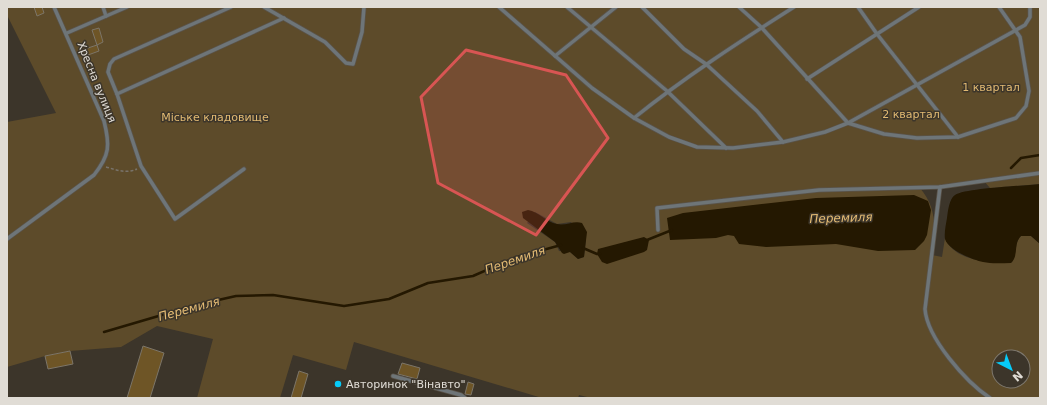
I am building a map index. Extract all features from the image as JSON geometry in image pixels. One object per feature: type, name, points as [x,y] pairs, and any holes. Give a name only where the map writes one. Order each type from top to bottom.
[{"type":"lane","name":"Хресна вулиця","points":[[7,239],[94,175],[102,165],[108,152],[109,141],[104,121],[67,33],[54,7]]},
{"type":"lane","points":[[103,7],[106,16]]},
{"type":"lane","points":[[67,33],[127,7]]},
{"type":"lane","points":[[231,7],[114,59],[110,64],[108,72],[117,94],[141,166],[174,219],[244,168]]},
{"type":"lane","points":[[264,7],[325,42],[346,63],[353,64],[362,32],[364,7]]},
{"type":"lane","points":[[499,7],[592,88],[634,118],[669,137],[697,147],[726,148],[783,142],[813,136],[848,123],[1017,30],[1028,21],[1030,7]]},
{"type":"lane","points":[[567,7],[667,91],[726,148]]},
{"type":"lane","points":[[556,56],[616,7]]},
{"type":"lane","points":[[642,7],[684,49],[706,64],[760,114],[783,142]]},
{"type":"lane","points":[[739,7],[761,28],[848,123],[898,137],[958,137],[1016,118],[1026,106],[1029,91],[1022,44],[1017,30],[999,7]]},
{"type":"lane","points":[[634,118],[667,91],[794,7]]},
{"type":"lane","points":[[858,7],[877,34],[958,137]]},
{"type":"lane","points":[[807,79],[919,7]]},
{"type":"lane","points":[[117,94],[284,18]]},
{"type":"lane","points":[[658,230],[657,208],[819,190],[940,187],[1040,173]]},
{"type":"lane","points":[[940,187],[925,309],[926,318],[930,331],[947,355],[975,386],[990,398]]},
{"type":"lane","points":[[393,376],[461,395],[465,398]]},
{"type":"path","points":[[102,165],[123,172],[132,171],[141,166]]},
{"type":"highlighted area","points":[[466,50],[566,75],[608,138],[536,235],[438,183],[421,97]]},
{"type":"green space","points":[[7,7],[1040,7],[1040,184],[990,188],[984,181],[919,187],[929,203],[934,219],[932,255],[942,257],[945,238],[956,252],[964,256],[983,261],[1011,263],[1014,257],[1017,242],[1021,236],[1031,236],[1040,244],[1040,398],[591,398],[579,395],[578,398],[542,398],[354,342],[346,370],[293,355],[280,398],[197,398],[213,339],[157,326],[121,347],[70,351],[45,356],[7,367],[7,122],[56,113],[7,15]],"holes":[[[535,212],[557,224],[571,222],[586,239],[584,257],[578,259],[570,252],[559,251],[555,242],[527,223]]]},
{"type":"water","points":[[1040,184],[1040,244],[1031,236],[1021,236],[1017,243],[1015,257],[1011,263],[990,263],[979,261],[961,254],[947,243],[945,234],[948,212],[950,202],[955,195],[983,189]]},
{"type":"water","points":[[914,195],[928,201],[931,210],[927,235],[924,241],[915,250],[878,251],[836,244],[766,247],[739,244],[734,236],[728,235],[716,238],[670,240],[667,218],[683,213],[816,198]]},
{"type":"water","points":[[528,210],[557,224],[576,222],[582,223],[587,232],[584,257],[578,259],[570,252],[564,254],[562,253],[555,242],[523,218],[522,212]]},
{"type":"water","points":[[644,237],[649,240],[647,250],[644,252],[607,264],[602,262],[597,254],[598,249]]},
{"type":"building","points":[[34,7],[42,7],[44,13],[37,16]]},
{"type":"building","points":[[99,28],[103,42],[97,45],[92,30]]},
{"type":"building","points":[[97,45],[99,51],[88,55],[85,49]]},
{"type":"building","points":[[143,346],[164,353],[150,398],[127,398]]},
{"type":"building","points":[[70,351],[73,364],[48,369],[45,356]]},
{"type":"building","points":[[402,363],[420,368],[417,379],[398,374]]},
{"type":"building","points":[[299,371],[308,374],[301,398],[291,398]]},
{"type":"building","points":[[468,382],[474,384],[471,395],[465,394]]},
{"type":"waterway","name":"Перемиля","points":[[1011,168],[1021,158],[1040,155]]},
{"type":"waterway","name":"Перемиля","points":[[647,240],[672,230]]},
{"type":"waterway","name":"Перемиля","points":[[104,332],[196,305],[236,296],[273,295],[344,306],[389,299],[428,283],[473,276],[514,258],[561,245]]},
{"type":"waterway","name":"Перемиля","points":[[583,248],[600,254]]},
{"type":"place","name":"Авторинок \"Вінавто\"","points":[[338,384]]},
{"type":"park label","name":"1 квартал","points":[[991,87]]},
{"type":"park label","name":"2 квартал","points":[[911,114]]},
{"type":"park label","name":"Міське кладовище","points":[[215,117]]}]
